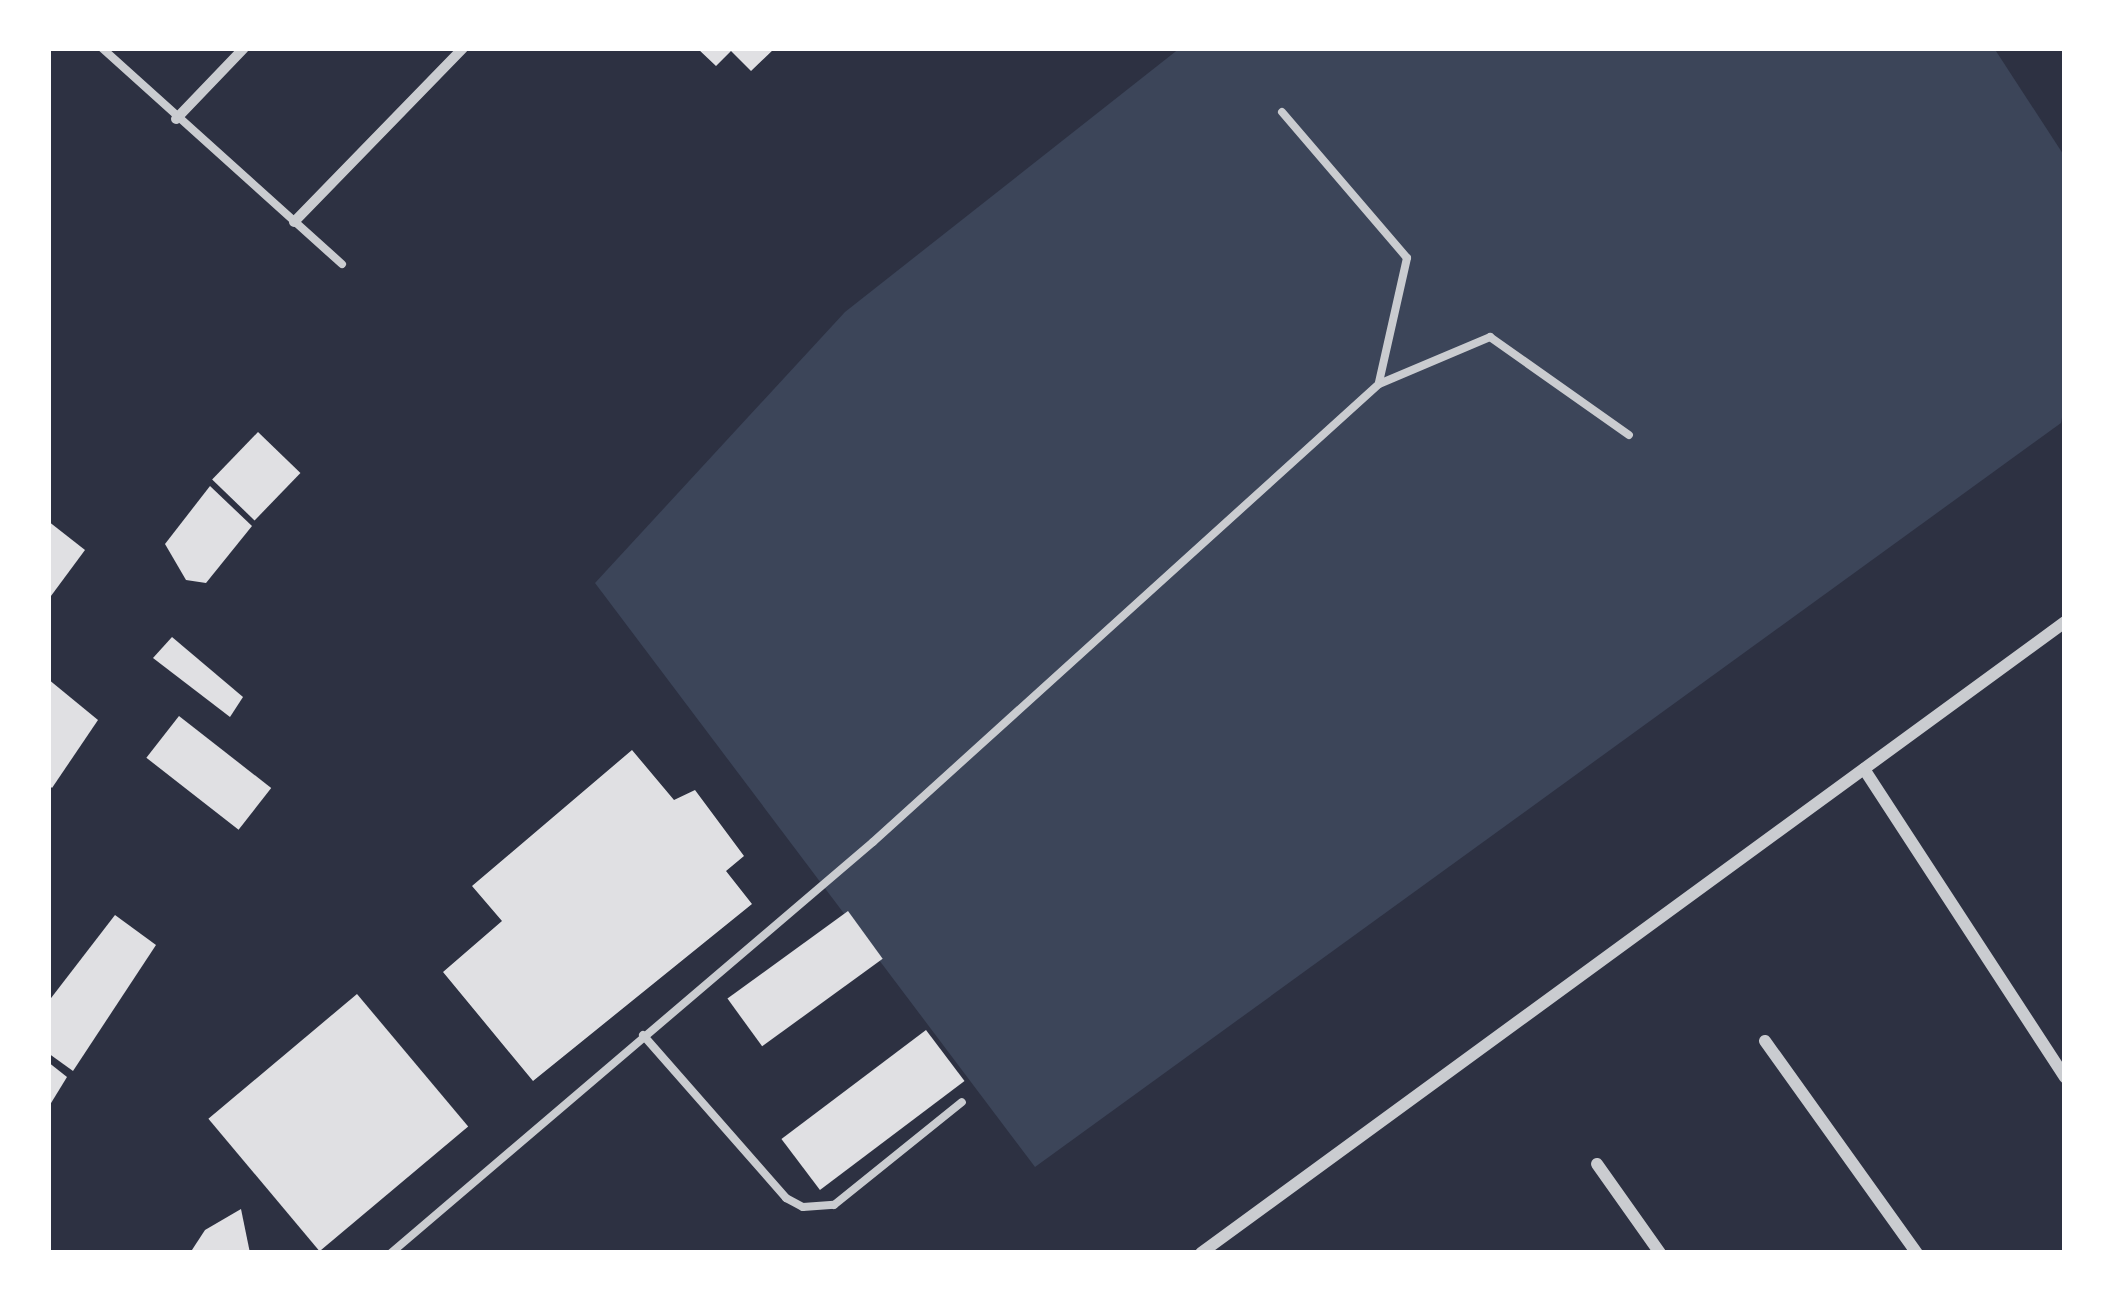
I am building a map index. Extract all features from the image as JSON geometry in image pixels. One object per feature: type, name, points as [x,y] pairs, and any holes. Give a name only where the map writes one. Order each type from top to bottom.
[{"type":"street","points":[[176,119],[244,48]]},
{"type":"street","points":[[294,221],[463,48]]},
{"type":"street","points":[[1201,1253],[2065,622]]},
{"type":"street","points":[[1864,769],[2065,1077]]},
{"type":"street","points":[[1765,1041],[1918,1253]]},
{"type":"street","points":[[1597,1164],[1660,1253]]},
{"type":"lane","points":[[102,48],[342,264]]},
{"type":"lane","points":[[1282,112],[1408,258],[1379,384]]},
{"type":"lane","points":[[392,1253],[874,842],[1379,384],[1490,337],[1629,435]]},
{"type":"lane","points":[[643,1035],[786,1198],[802,1207],[834,1205],[962,1102]]},
{"type":"shaded area","points":[[1180,48],[1994,48],[2065,157],[2065,401],[2061,423],[1035,1167],[595,583],[845,312]]},
{"type":"building","points":[[697,48],[775,48],[751,71],[731,51],[716,66]]},
{"type":"building","points":[[258,432],[300,473],[255,520],[212,479]]},
{"type":"building","points":[[210,486],[252,526],[206,583],[186,580],[165,544]]},
{"type":"building","points":[[48,521],[85,550],[48,600]]},
{"type":"building","points":[[172,637],[243,697],[230,717],[153,658]]},
{"type":"building","points":[[48,679],[98,720],[52,788],[48,784]]},
{"type":"building","points":[[179,716],[271,788],[239,830],[146,758]]},
{"type":"building","points":[[632,750],[674,800],[695,790],[744,856],[726,871],[752,904],[533,1081],[443,972],[502,921],[472,886]]},
{"type":"building","points":[[848,911],[883,959],[762,1046],[727,999]]},
{"type":"building","points":[[115,915],[156,945],[73,1071],[48,1053],[48,1002]]},
{"type":"building","points":[[357,994],[468,1127],[320,1251],[208,1119]]},
{"type":"building","points":[[926,1030],[965,1081],[820,1190],[781,1139]]},
{"type":"building","points":[[48,1062],[67,1077],[48,1108]]},
{"type":"building","points":[[241,1209],[250,1253],[190,1253],[205,1230]]}]
